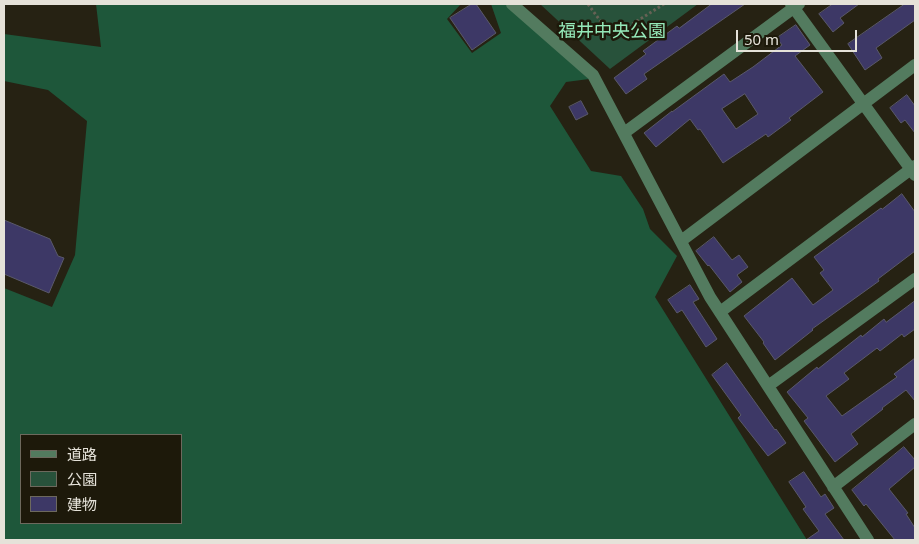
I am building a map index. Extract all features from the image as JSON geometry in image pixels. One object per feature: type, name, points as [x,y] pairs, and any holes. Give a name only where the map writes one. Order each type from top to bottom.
[{"type":"street","points":[[512,4],[593,75],[710,297],[868,540]]},
{"type":"street","points":[[624,133],[795,5],[863,103],[914,170],[720,312]]},
{"type":"street","points":[[681,241],[915,65]]},
{"type":"street","points":[[768,386],[915,279]]},
{"type":"street","points":[[833,487],[915,424]]},
{"type":"path","points":[[588,4],[612,37],[664,4]]},
{"type":"green space","points":[[96,4],[461,4],[447,19],[472,53],[501,33],[491,4],[507,4],[589,79],[566,82],[550,106],[591,171],[621,176],[643,209],[650,229],[677,256],[655,297],[807,540],[4,540],[4,288],[52,307],[75,255],[87,121],[48,90],[4,81],[4,34],[101,47]]},
{"type":"green space","name":"福井中央公園","points":[[540,4],[698,4],[610,69]]},
{"type":"building","points":[[472,4],[476,4],[496,33],[472,50],[450,18]]},
{"type":"building","points":[[712,4],[745,4],[644,74],[647,79],[626,94],[614,78],[646,54],[643,51],[677,26],[679,28]]},
{"type":"building","points":[[833,4],[859,4],[840,18],[844,23],[833,32],[819,14]]},
{"type":"building","points":[[905,4],[915,4],[915,20],[876,48],[882,58],[865,70],[848,44]]},
{"type":"building","points":[[796,25],[810,45],[795,56],[823,92],[768,137],[766,134],[723,163],[700,129],[698,130],[690,119],[656,147],[644,133],[724,74],[730,82],[753,67],[782,45],[777,38]],"holes":[[[745,94],[758,114],[736,129],[722,109]]]},
{"type":"building","points":[[907,95],[915,106],[915,133],[905,120],[901,123],[890,108]]},
{"type":"building","points":[[581,101],[588,114],[576,120],[569,107]]},
{"type":"building","points":[[902,194],[915,212],[915,251],[878,279],[879,281],[812,329],[775,360],[744,316],[792,278],[813,305],[833,290],[820,273],[824,270],[814,257]]},
{"type":"building","points":[[4,220],[50,239],[58,256],[64,258],[49,293],[4,274]]},
{"type":"building","points":[[714,237],[732,260],[739,255],[748,267],[737,275],[742,282],[730,292],[696,251]]},
{"type":"building","points":[[690,285],[699,299],[693,302],[717,339],[706,347],[682,310],[677,313],[668,300]]},
{"type":"building","points":[[915,301],[915,329],[904,337],[902,334],[880,351],[877,348],[844,373],[849,379],[826,396],[842,416],[897,377],[894,374],[915,358],[915,401],[906,390],[882,408],[851,434],[858,444],[835,462],[804,421],[808,418],[787,392],[861,335],[862,337],[884,319],[886,322]]},
{"type":"building","points":[[727,363],[786,443],[768,456],[738,418],[741,415],[712,375]]},
{"type":"building","points":[[904,447],[915,460],[915,467],[889,489],[908,513],[906,514],[915,528],[915,540],[895,540],[852,490]]},
{"type":"building","points":[[804,472],[821,497],[825,494],[834,508],[825,514],[844,540],[806,540],[819,531],[803,509],[806,507],[789,482]]}]
